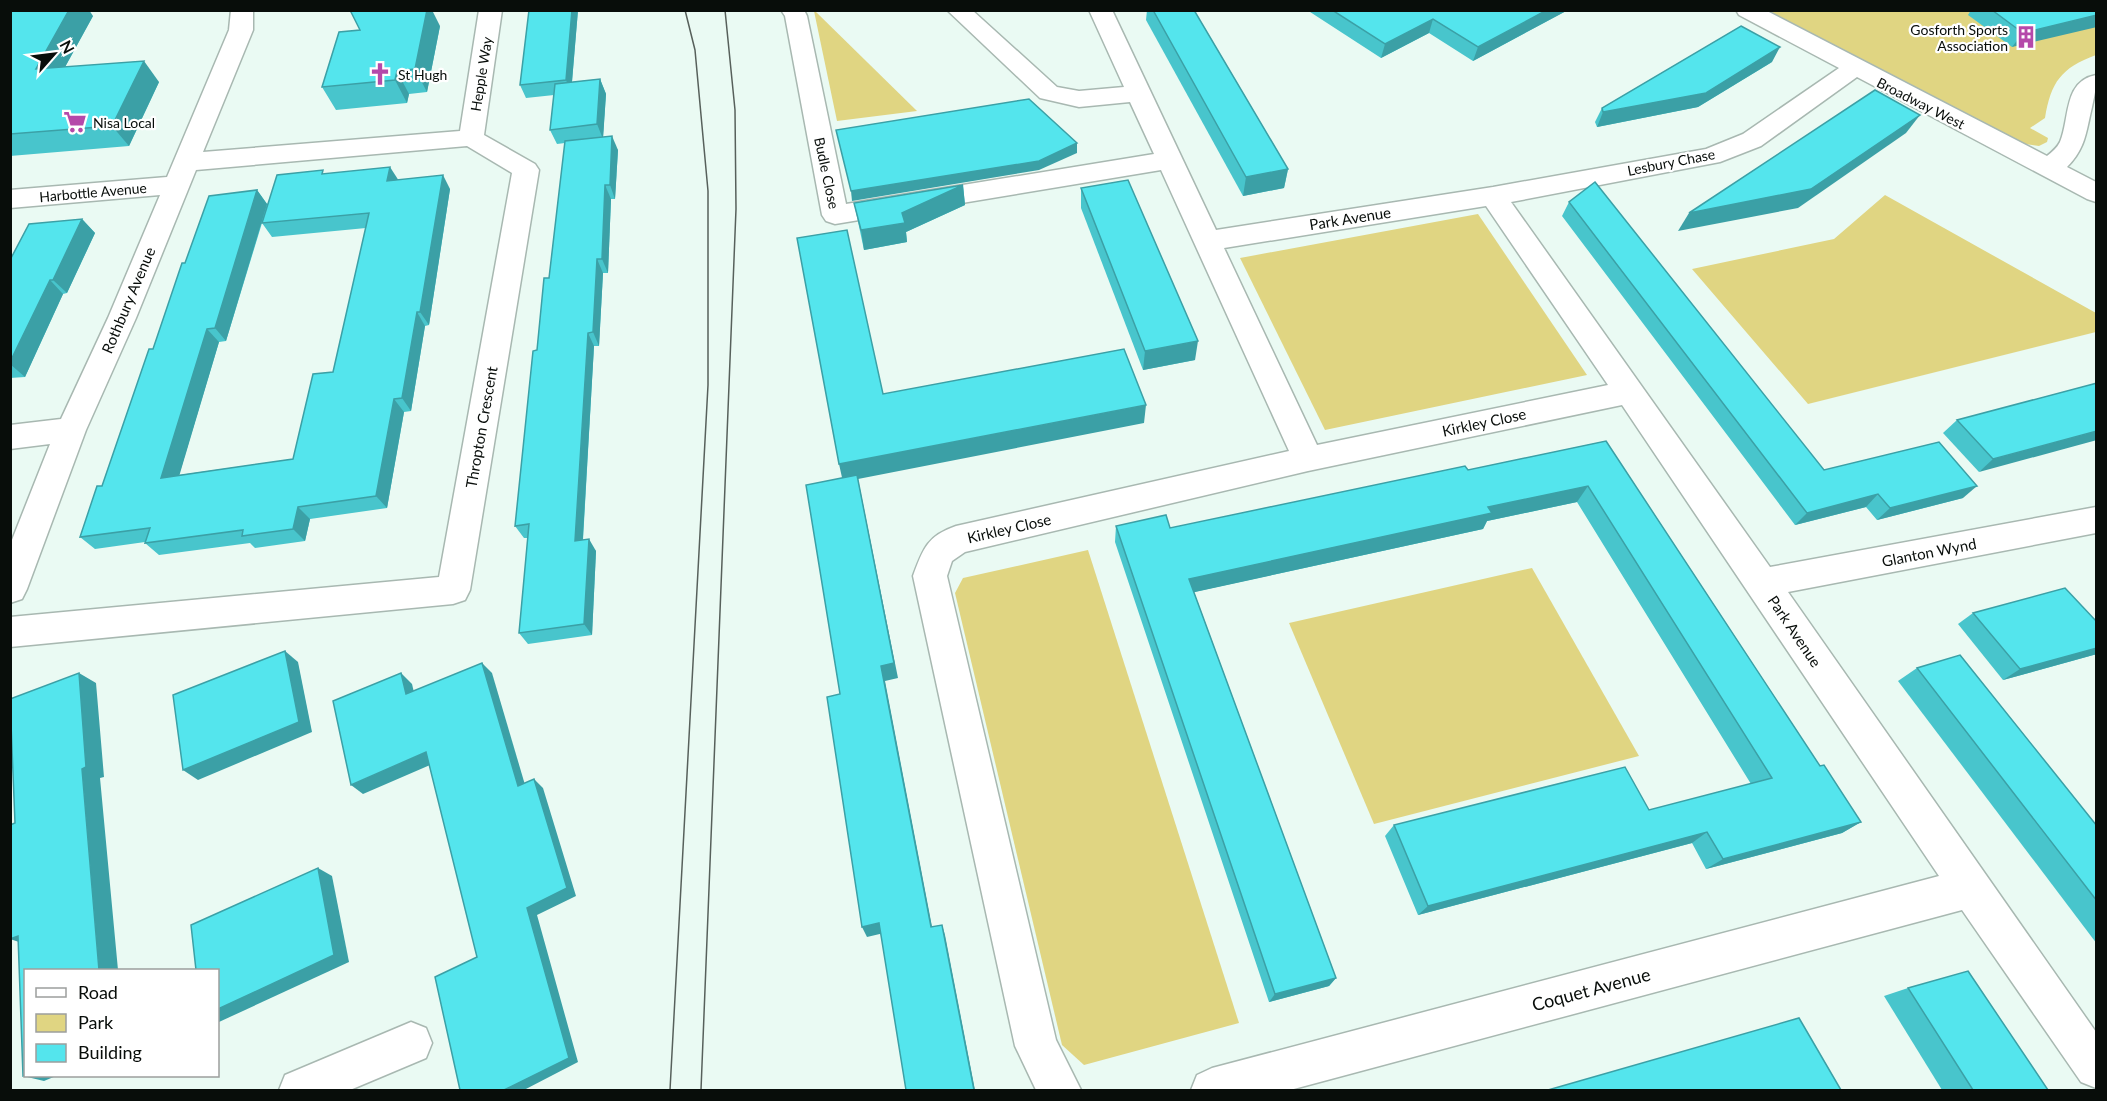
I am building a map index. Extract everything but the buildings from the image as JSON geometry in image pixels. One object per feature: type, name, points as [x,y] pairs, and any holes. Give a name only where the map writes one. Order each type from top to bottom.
[{"type":"street","name":"Rothbury Avenue","points":[[10,589],[71,430],[122,318],[241,30],[242,10]]},
{"type":"street","name":"Hepple Way","points":[[471,138],[491,10]]},
{"type":"street","name":"Budle Close","points":[[792,10],[796,16],[835,215],[1171,160]]},
{"type":"street","points":[[958,10],[1049,93],[1079,99],[1140,93]]},
{"type":"street","points":[[1100,10],[1308,459]]},
{"type":"street","name":"Broadway West","points":[[1747,10],[2097,194]]},
{"type":"street","name":"Lesbury Chase","points":[[1573,181],[1711,156],[1752,140],[1854,68]]},
{"type":"street","points":[[2050,168],[2072,145],[2079,104],[2087,89],[2097,82]]},
{"type":"street","points":[[181,173],[471,138]]},
{"type":"street","name":"Thropton Crescent","points":[[10,632],[453,590],[526,170],[471,138]]},
{"type":"street","name":"Harbottle Avenue","points":[[10,198],[181,173]]},
{"type":"street","name":"Park Avenue","points":[[1207,241],[1493,196],[1573,181]]},
{"type":"street","name":"Park Avenue","points":[[1493,196],[1970,888],[2097,1067]]},
{"type":"street","name":"Kirkley Close","points":[[1059,1090],[1036,1046],[930,576],[938,553],[956,540],[1308,459],[1628,392]]},
{"type":"street","points":[[10,437],[71,430]]},
{"type":"street","name":"Glanton Wynd","points":[[1762,584],[2097,520]]},
{"type":"street","name":"Coquet Avenue","points":[[1212,1090],[1970,888]]},
{"type":"street","points":[[300,1090],[411,1042]]},
{"type":"green space","points":[[815,11],[917,111],[837,121]]},
{"type":"green space","points":[[1769,11],[2096,11],[2096,55],[2074,65],[2060,78],[2047,105],[2045,118],[2030,128],[2048,138],[2047,142],[2039,146],[2025,144]]},
{"type":"green space","points":[[1885,195],[2096,313],[2096,332],[1808,404],[1692,269],[1834,239]]},
{"type":"green space","points":[[1478,214],[1587,375],[1325,430],[1240,258]]},
{"type":"green space","points":[[1088,550],[1239,1023],[1084,1065],[1062,1045],[955,593],[963,578]]},
{"type":"green space","points":[[1532,568],[1639,756],[1374,824],[1289,623]]},
{"type":"tram line","points":[[670,1090],[708,385],[708,191],[695,50],[685,10]]},
{"type":"tram line","points":[[701,1090],[736,209],[735,110],[725,10]]},
{"type":"place","name":"Gosforth Sports Association","points":[[2026,37]]},
{"type":"place","name":"St Hugh","points":[[380,74]]},
{"type":"place","name":"Nisa Local","points":[[75,122]]}]
